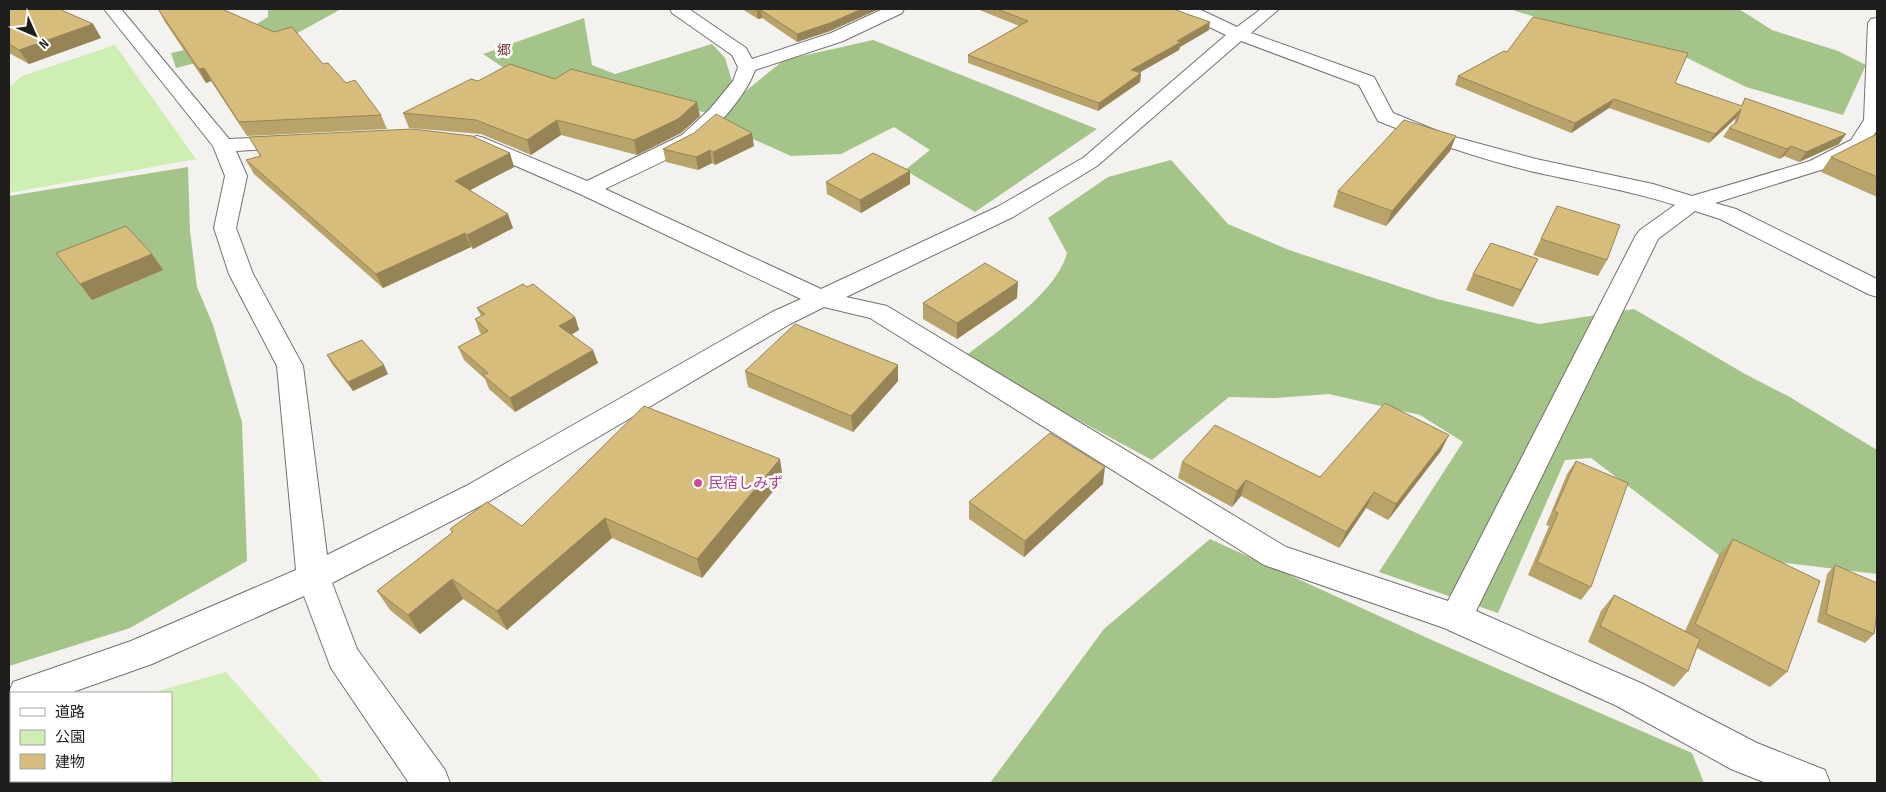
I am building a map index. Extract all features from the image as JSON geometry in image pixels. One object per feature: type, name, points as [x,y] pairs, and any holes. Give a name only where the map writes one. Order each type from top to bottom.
[{"type":"street","points":[[112,9],[223,145],[236,176],[225,228],[241,274],[290,366],[313,577],[343,656],[431,783]]},
{"type":"street","points":[[588,189],[689,139],[717,113],[742,82],[747,67],[740,52],[678,9]]},
{"type":"street","points":[[747,67],[837,37],[896,9]]},
{"type":"street","points":[[1186,9],[1238,34],[1367,81],[1385,117],[1440,139],[1532,165],[1653,191],[1728,214],[1877,289]]},
{"type":"street","points":[[29,692],[140,653],[313,577],[477,494],[780,318],[1005,212],[1090,162],[1238,34],[1271,9]]},
{"type":"street","points":[[1456,618],[1648,235],[1692,203],[1817,165],[1858,144],[1874,120],[1877,23]]},
{"type":"street","points":[[452,139],[481,142],[588,189],[821,299],[878,312],[1275,556],[1456,618],[1630,695],[1752,770],[1811,783]]},
{"type":"street","points":[[223,145],[311,140]]},
{"type":"green space","points":[[268,9],[341,9],[285,40],[176,68],[171,53],[232,39],[268,17]]},
{"type":"green space","points":[[1509,9],[1739,9],[1772,30],[1838,51],[1866,65],[1843,115],[1746,87],[1679,54],[1575,29]]},
{"type":"green space","points":[[584,18],[592,65],[615,74],[712,44],[725,58],[735,91],[706,113],[610,86],[549,86],[519,78],[483,54]]},
{"type":"green space","points":[[873,40],[1097,129],[975,212],[905,170],[930,150],[894,127],[841,154],[791,156],[710,120],[784,60]]},
{"type":"green space","points":[[115,45],[196,159],[9,193],[9,87],[22,76]]},
{"type":"green space","points":[[1171,160],[1228,224],[1289,250],[1437,299],[1539,324],[1634,309],[1745,374],[1788,396],[1877,450],[1877,574],[1719,555],[1591,458],[1565,460],[1498,613],[1379,572],[1463,442],[1420,415],[1329,394],[1275,398],[1229,397],[1152,460],[963,358],[1024,311],[1051,283],[1061,268],[1067,253],[1048,218],[1108,177]]},
{"type":"green space","points":[[188,167],[190,231],[197,287],[213,325],[242,422],[247,561],[130,628],[9,666],[9,196]]},
{"type":"green space","points":[[1210,539],[1434,641],[1692,753],[1704,783],[990,783],[1104,629]]},
{"type":"green space","points":[[226,672],[324,783],[34,782],[172,782],[172,692],[155,692]]},
{"type":"building","points":[[9,9],[59,9],[93,24],[19,50],[9,44]]},
{"type":"building","points":[[158,9],[222,9],[274,32],[292,27],[323,64],[328,63],[346,83],[355,80],[381,115],[239,122],[204,68],[199,69]]},
{"type":"building","points":[[753,9],[862,9],[830,23],[797,34],[761,10]]},
{"type":"building","points":[[997,9],[1173,9],[1210,22],[1177,41],[1181,42],[1131,70],[1141,73],[1099,103],[968,55],[1028,21]]},
{"type":"building","points":[[1533,17],[1688,53],[1675,83],[1742,106],[1745,98],[1846,134],[1806,152],[1791,146],[1787,149],[1729,128],[1737,122],[1741,109],[1715,134],[1614,99],[1575,123],[1458,76],[1504,51],[1507,52]]},
{"type":"building","points":[[510,64],[555,79],[571,69],[697,102],[678,119],[634,140],[557,120],[527,140],[476,120],[403,113],[471,79],[478,81]]},
{"type":"building","points":[[716,114],[752,133],[713,152],[710,150],[696,157],[663,149],[694,133]]},
{"type":"building","points":[[1404,120],[1456,136],[1392,211],[1338,191]]},
{"type":"building","points":[[412,129],[472,136],[510,153],[455,181],[508,214],[467,235],[465,233],[376,274],[246,160],[261,156],[249,137]]},
{"type":"building","points":[[1877,134],[1877,177],[1831,157]]},
{"type":"building","points":[[873,153],[910,171],[860,200],[826,182]]},
{"type":"building","points":[[1557,206],[1620,225],[1607,260],[1541,239]]},
{"type":"building","points":[[126,226],[152,254],[80,284],[56,253]]},
{"type":"building","points":[[1491,243],[1538,259],[1521,290],[1473,274]]},
{"type":"building","points":[[985,263],[1018,282],[957,323],[923,303]]},
{"type":"building","points":[[523,284],[527,287],[533,284],[575,317],[559,326],[593,350],[510,398],[483,375],[488,373],[458,347],[488,331],[475,319],[485,314],[477,308]]},
{"type":"building","points":[[795,324],[898,365],[851,416],[745,371]]},
{"type":"building","points":[[362,340],[384,365],[348,382],[327,355]]},
{"type":"building","points":[[1385,403],[1449,435],[1396,504],[1374,492],[1346,532],[1246,480],[1237,491],[1182,462],[1215,425],[1320,477]]},
{"type":"building","points":[[644,406],[780,459],[697,559],[605,518],[497,611],[452,579],[408,615],[377,591],[453,532],[450,529],[487,502],[522,526]]},
{"type":"building","points":[[1050,433],[1105,467],[1025,541],[969,502]]},
{"type":"building","points":[[1576,461],[1628,483],[1591,587],[1537,562],[1558,513],[1554,511]]},
{"type":"building","points":[[1733,539],[1820,581],[1787,672],[1695,624]]},
{"type":"building","points":[[1835,565],[1877,583],[1877,613],[1874,634],[1826,614]]},
{"type":"building","points":[[1614,595],[1700,639],[1688,671],[1600,626]]},
{"type":"place","name":"民宿しみず","points":[[698,483]]},
{"type":"district","name":"郷","points":[[504,50]]}]
